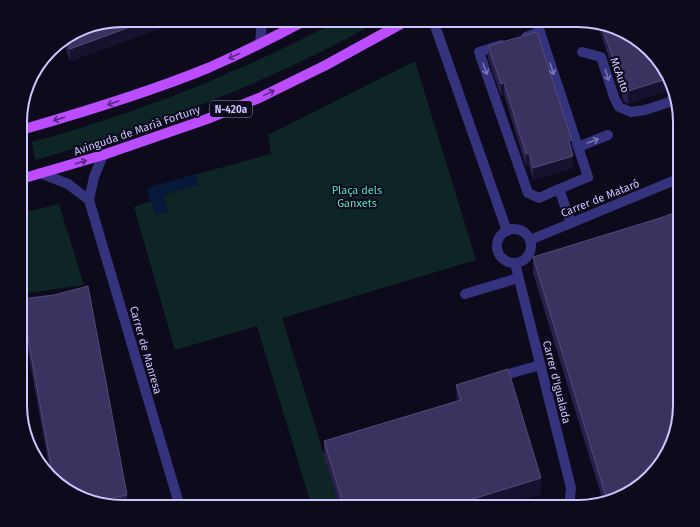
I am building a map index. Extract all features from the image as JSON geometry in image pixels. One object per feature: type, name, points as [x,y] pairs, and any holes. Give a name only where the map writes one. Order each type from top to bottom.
[{"type":"main road","points":[[27,128],[87,112],[149,91],[208,68],[293,27]]},
{"type":"main road","name":"Avinguda de Marià Fortuny","points":[[27,177],[103,155],[207,119],[259,98],[326,65],[395,27]]},
{"type":"street","points":[[260,44],[261,27]]},
{"type":"street","points":[[435,27],[507,231]]},
{"type":"street","points":[[538,27],[578,146],[588,177],[539,198],[528,193],[479,52],[540,32]]},
{"type":"street","name":"McAuto","points":[[582,52],[601,57],[614,97],[619,107],[631,112],[645,110],[671,101]]},
{"type":"street","points":[[578,146],[608,135]]},
{"type":"street","name":"Carrer de Manresa","points":[[103,155],[94,177],[90,200],[178,500]]},
{"type":"street","points":[[40,173],[68,184],[90,200]]},
{"type":"street","name":"Carrer de Mataró","points":[[530,240],[673,181]]},
{"type":"street","points":[[559,189],[571,223]]},
{"type":"street","points":[[507,231],[523,231],[530,240],[531,245],[525,260],[514,263],[504,259],[498,250],[499,239],[507,231]]},
{"type":"street","name":"Carrer d'Igualada","points":[[514,263],[571,488],[570,500]]},
{"type":"street","points":[[465,294],[518,278]]},
{"type":"street","points":[[490,379],[540,365]]},
{"type":"green space","points":[[326,27],[368,27],[298,63],[212,100],[124,133],[35,160],[32,142],[112,118],[189,90]]},
{"type":"green space","name":"Plaça dels Ganxets","points":[[415,61],[476,260],[282,318],[338,500],[310,500],[257,326],[175,350],[134,207],[151,201],[147,188],[271,154],[268,135]]},
{"type":"green space","points":[[59,204],[84,285],[27,293],[27,212]]},
{"type":"water","points":[[196,174],[199,185],[164,195],[168,212],[155,215],[147,188]]},
{"type":"building","points":[[115,27],[130,27],[70,49],[69,44],[91,32]]},
{"type":"building","points":[[603,30],[615,34],[641,50],[650,59],[663,80],[628,91],[624,90]]},
{"type":"building","points":[[537,32],[572,140],[569,141],[573,156],[533,168],[529,153],[526,154],[504,83],[501,84],[488,46]]},
{"type":"building","points":[[673,213],[673,412],[671,424],[666,442],[650,468],[631,484],[615,493],[606,496],[533,257]]},
{"type":"building","points":[[88,286],[127,495],[108,499],[85,493],[59,477],[51,468],[27,332],[27,298],[54,295]]},
{"type":"building","points":[[508,369],[541,478],[470,500],[342,500],[324,441],[461,400],[456,385]]}]
